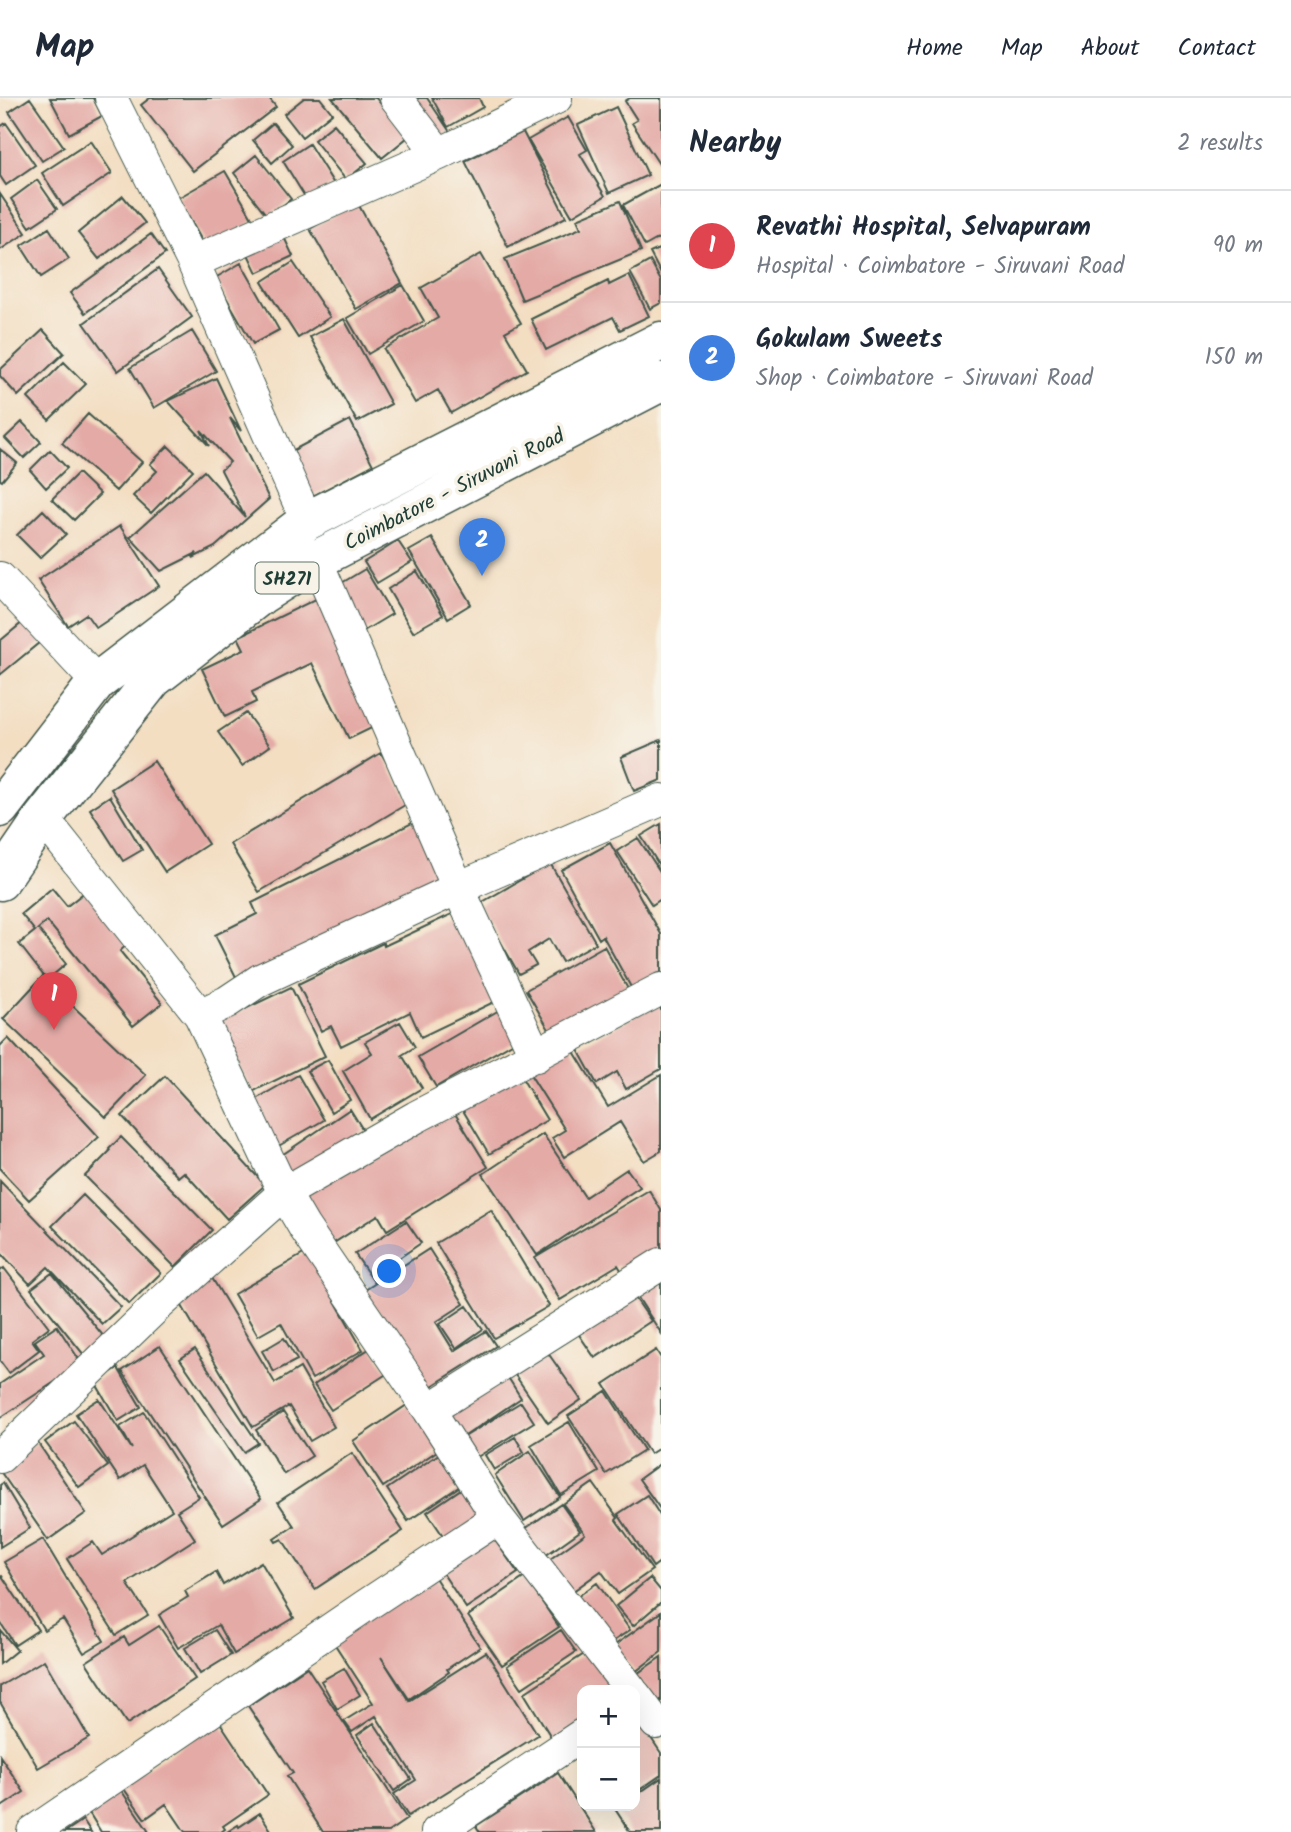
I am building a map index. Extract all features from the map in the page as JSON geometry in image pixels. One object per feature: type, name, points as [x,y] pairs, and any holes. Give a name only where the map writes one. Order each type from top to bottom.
[{"type":"main road","points":[[0,808],[97,682],[307,521],[661,341]]},
{"type":"main road","name":"Coimbatore - Siruvani Road","points":[[0,881],[43,818],[153,679],[261,595],[316,560],[661,382]]},
{"type":"street","points":[[111,98],[193,262],[307,521]]},
{"type":"street","points":[[396,98],[439,154]]},
{"type":"street","points":[[193,262],[439,154],[556,98]]},
{"type":"street","points":[[316,560],[458,888],[536,1056]]},
{"type":"street","points":[[0,578],[97,682]]},
{"type":"street","points":[[200,1015],[227,1002],[260,980],[458,888],[661,800]]},
{"type":"street","points":[[43,818],[200,1015],[284,1193],[304,1227],[429,1410],[498,1518],[626,1685]]},
{"type":"street","points":[[0,1457],[154,1309],[284,1193],[416,1117],[661,989]]},
{"type":"street","points":[[429,1410],[661,1264]]},
{"type":"street","points":[[33,1832],[498,1518]]},
{"type":"street","points":[[640,1703],[659,1724]]},
{"type":"street","points":[[438,1832],[577,1738]]},
{"type":"building","points":[[30,98],[64,147],[42,161],[9,112]]},
{"type":"building","points":[[50,98],[93,98],[102,116],[69,134]]},
{"type":"building","points":[[150,98],[269,98],[276,107],[193,171],[141,105]]},
{"type":"building","points":[[304,98],[320,98],[332,113],[302,137],[284,114]]},
{"type":"building","points":[[332,98],[376,98],[408,137],[382,158]]},
{"type":"building","points":[[413,98],[427,98],[450,132],[435,142]]},
{"type":"building","points":[[432,98],[479,98],[483,107],[448,127]]},
{"type":"building","points":[[630,98],[661,98],[661,167],[632,123],[637,120],[625,101]]},
{"type":"building","points":[[616,107],[648,175],[609,193],[578,125]]},
{"type":"building","points":[[568,117],[587,150],[580,154],[605,196],[572,216],[528,140]]},
{"type":"building","points":[[6,123],[35,165],[6,185],[0,176],[0,127]]},
{"type":"building","points":[[273,123],[292,145],[272,163],[253,140]]},
{"type":"building","points":[[334,124],[367,163],[346,180],[314,140]]},
{"type":"building","points":[[523,132],[566,217],[508,247],[465,161]]},
{"type":"building","points":[[91,141],[112,173],[63,206],[42,173]]},
{"type":"building","points":[[309,144],[334,184],[307,200],[283,161]]},
{"type":"building","points":[[256,155],[291,199],[268,217],[234,173]]},
{"type":"building","points":[[225,171],[254,221],[206,248],[178,198]]},
{"type":"building","points":[[37,180],[57,209],[30,227],[11,199]]},
{"type":"building","points":[[661,184],[661,237],[645,246],[623,205]]},
{"type":"building","points":[[0,194],[26,233],[0,250]]},
{"type":"building","points":[[123,196],[145,223],[99,259],[78,233]]},
{"type":"building","points":[[620,201],[641,251],[522,300],[505,259],[581,228],[577,219]]},
{"type":"building","points":[[357,202],[402,283],[356,309],[310,229]]},
{"type":"building","points":[[49,228],[69,259],[41,277],[21,246]]},
{"type":"building","points":[[282,233],[293,256],[257,273],[246,250]]},
{"type":"building","points":[[151,234],[165,254],[85,313],[70,293]]},
{"type":"building","points":[[661,248],[661,274],[650,253]]},
{"type":"building","points":[[481,254],[521,323],[505,332],[527,370],[451,413],[438,390],[415,403],[384,349],[438,318],[421,288]]},
{"type":"building","points":[[650,261],[661,281],[661,303],[650,309],[630,272]]},
{"type":"building","points":[[293,262],[330,317],[298,338],[262,282]]},
{"type":"building","points":[[241,263],[279,330],[253,344],[215,278]]},
{"type":"building","points":[[158,269],[192,317],[118,371],[84,323]]},
{"type":"building","points":[[629,275],[649,316],[620,330],[613,317],[546,350],[531,319],[608,281],[609,285]]},
{"type":"building","points":[[403,285],[424,321],[368,354],[347,318]]},
{"type":"building","points":[[344,319],[391,404],[357,422],[310,337]]},
{"type":"building","points":[[43,330],[64,353],[18,396],[0,376],[0,370]]},
{"type":"building","points":[[192,331],[216,371],[154,408],[130,368]]},
{"type":"building","points":[[64,362],[86,384],[49,420],[28,398]]},
{"type":"building","points":[[216,378],[241,431],[230,418],[269,499],[215,547],[161,571],[130,537],[204,471],[245,517],[221,470],[230,462],[201,430],[209,446],[168,401]]},
{"type":"building","points":[[88,414],[142,462],[116,491],[62,443]]},
{"type":"building","points":[[350,420],[373,465],[309,498],[286,454]]},
{"type":"building","points":[[22,422],[41,442],[24,458],[5,438]]},
{"type":"building","points":[[168,446],[193,470],[151,513],[133,496],[157,471],[150,464]]},
{"type":"building","points":[[0,449],[17,463],[2,481],[0,480]]},
{"type":"building","points":[[50,450],[67,468],[46,488],[30,470]]},
{"type":"building","points":[[78,473],[100,494],[74,520],[52,499]]},
{"type":"building","points":[[43,510],[66,534],[40,558],[17,535]]},
{"type":"building","points":[[120,526],[159,586],[96,628],[86,614],[68,626],[38,580]]},
{"type":"building","points":[[432,538],[471,604],[448,618],[409,551]]},
{"type":"building","points":[[398,541],[412,562],[377,583],[364,562]]},
{"type":"building","points":[[365,569],[392,614],[362,632],[335,587]]},
{"type":"building","points":[[417,571],[443,615],[413,632],[388,589]]},
{"type":"building","points":[[324,595],[384,722],[349,739],[312,663],[252,692],[256,702],[225,717],[202,669],[244,649],[238,637]]},
{"type":"building","points":[[23,622],[40,642],[0,675],[0,641]]},
{"type":"building","points":[[246,713],[270,746],[242,766],[218,732]]},
{"type":"building","points":[[661,740],[661,780],[634,791],[621,757]]},
{"type":"building","points":[[381,753],[410,802],[259,892],[230,844]]},
{"type":"building","points":[[154,761],[208,844],[165,872],[111,789]]},
{"type":"building","points":[[110,796],[142,850],[123,861],[90,809]]},
{"type":"building","points":[[416,821],[445,881],[237,979],[215,935],[257,914],[252,903]]},
{"type":"building","points":[[661,824],[661,868],[641,836]]},
{"type":"building","points":[[638,838],[661,873],[661,899],[652,905],[617,851]]},
{"type":"building","points":[[610,843],[661,934],[661,975],[633,991],[603,936],[599,939],[561,870]]},
{"type":"building","points":[[550,863],[596,943],[562,962],[549,939],[528,952],[536,965],[519,974],[479,904]]},
{"type":"building","points":[[52,888],[67,906],[86,891],[129,943],[120,951],[162,1003],[133,1026],[47,921],[38,929],[66,964],[47,980],[19,944],[35,931],[21,914]]},
{"type":"building","points":[[454,913],[496,1001],[421,1037],[410,1012],[341,1046],[331,1026],[321,1031],[298,984],[383,943],[384,946]]},
{"type":"building","points":[[604,946],[628,989],[551,1033],[526,990]]},
{"type":"building","points":[[42,977],[146,1075],[106,1117],[3,1019]]},
{"type":"building","points":[[291,987],[325,1056],[252,1092],[218,1022]]},
{"type":"building","points":[[661,1002],[661,1069],[626,1089],[617,1072],[597,1084],[577,1048]]},
{"type":"building","points":[[501,1009],[519,1039],[436,1087],[418,1057]]},
{"type":"building","points":[[400,1022],[415,1047],[402,1055],[422,1088],[370,1119],[343,1071],[372,1053],[365,1042]]},
{"type":"building","points":[[8,1038],[99,1137],[29,1200],[0,1169],[0,1046]]},
{"type":"building","points":[[570,1045],[608,1107],[661,1075],[661,1151],[644,1161],[620,1122],[564,1157],[552,1138],[565,1130],[528,1071]]},
{"type":"building","points":[[328,1060],[350,1100],[331,1112],[307,1071]]},
{"type":"building","points":[[519,1073],[547,1120],[489,1154],[461,1107]]},
{"type":"building","points":[[298,1075],[324,1120],[275,1148],[249,1103]]},
{"type":"building","points":[[165,1076],[265,1185],[227,1219],[184,1172],[178,1177],[122,1116]]},
{"type":"building","points":[[449,1104],[488,1167],[387,1230],[378,1215],[332,1244],[302,1195]]},
{"type":"building","points":[[350,1109],[363,1130],[292,1178],[279,1157]]},
{"type":"building","points":[[543,1134],[585,1197],[627,1169],[640,1187],[537,1255],[483,1174]]},
{"type":"building","points":[[121,1137],[212,1230],[175,1267],[85,1176]]},
{"type":"building","points":[[0,1181],[121,1307],[102,1324],[48,1267],[30,1284],[0,1252]]},
{"type":"building","points":[[649,1190],[661,1210],[661,1257],[626,1278],[618,1265],[560,1300],[535,1258]]},
{"type":"building","points":[[83,1195],[161,1273],[129,1304],[52,1226]]},
{"type":"building","points":[[491,1210],[549,1306],[494,1338],[436,1243]]},
{"type":"building","points":[[406,1221],[421,1243],[389,1265],[392,1270],[374,1282],[355,1254]]},
{"type":"building","points":[[429,1249],[464,1304],[436,1322],[454,1351],[486,1331],[496,1346],[427,1389],[365,1290]]},
{"type":"building","points":[[307,1252],[363,1350],[312,1379],[281,1323],[258,1336],[234,1294]]},
{"type":"building","points":[[4,1268],[49,1327],[32,1340],[39,1350],[9,1373],[0,1361],[0,1271]]},
{"type":"building","points":[[661,1268],[661,1333],[631,1287]]},
{"type":"building","points":[[52,1273],[105,1338],[84,1355],[31,1289]]},
{"type":"building","points":[[212,1278],[275,1383],[300,1368],[334,1427],[310,1441],[289,1406],[253,1427],[178,1299]]},
{"type":"building","points":[[629,1289],[651,1321],[595,1358],[573,1326]]},
{"type":"building","points":[[467,1306],[483,1329],[456,1348],[440,1324]]},
{"type":"building","points":[[57,1326],[82,1364],[0,1418],[0,1384],[44,1354],[35,1341]]},
{"type":"building","points":[[284,1338],[297,1360],[274,1372],[262,1351]]},
{"type":"building","points":[[160,1346],[261,1499],[223,1524],[122,1371]]},
{"type":"building","points":[[543,1346],[581,1400],[548,1423],[511,1369]]},
{"type":"building","points":[[372,1347],[388,1373],[331,1410],[314,1385]]},
{"type":"building","points":[[195,1349],[258,1443],[244,1452],[180,1359]]},
{"type":"building","points":[[656,1350],[661,1358],[661,1447],[650,1454],[604,1384]]},
{"type":"building","points":[[118,1368],[141,1407],[118,1421],[95,1382]]},
{"type":"building","points":[[504,1371],[521,1398],[462,1438],[444,1410]]},
{"type":"building","points":[[606,1391],[644,1450],[606,1474],[568,1416]]},
{"type":"building","points":[[99,1399],[132,1449],[120,1427],[144,1412],[199,1497],[177,1511],[195,1539],[127,1583],[148,1615],[116,1635],[67,1559],[93,1542],[102,1555],[172,1510],[143,1465],[120,1480],[76,1414]]},
{"type":"building","points":[[521,1402],[534,1422],[474,1459],[461,1439]]},
{"type":"building","points":[[410,1403],[440,1449],[383,1487],[353,1441]]},
{"type":"building","points":[[283,1412],[312,1456],[284,1474],[256,1430]]},
{"type":"building","points":[[74,1421],[108,1466],[79,1487],[45,1442]]},
{"type":"building","points":[[569,1422],[599,1472],[561,1495],[531,1445]]},
{"type":"building","points":[[515,1437],[524,1452],[494,1470],[485,1455]]},
{"type":"building","points":[[38,1443],[86,1513],[48,1540],[0,1471]]},
{"type":"building","points":[[530,1451],[560,1497],[524,1521],[495,1475]]},
{"type":"building","points":[[442,1452],[463,1484],[408,1521],[387,1489]]},
{"type":"building","points":[[352,1453],[403,1531],[315,1589],[282,1539],[276,1542],[274,1539],[294,1526],[278,1502]]},
{"type":"building","points":[[661,1463],[661,1510],[639,1479]]},
{"type":"building","points":[[3,1483],[30,1528],[0,1547],[0,1485]]},
{"type":"building","points":[[593,1483],[652,1570],[618,1594],[601,1571],[569,1594],[546,1562],[585,1534],[563,1504]]},
{"type":"building","points":[[464,1487],[488,1521],[450,1546],[427,1512]]},
{"type":"building","points":[[647,1495],[661,1517],[661,1561],[653,1567],[618,1514]]},
{"type":"building","points":[[561,1504],[580,1531],[542,1558],[522,1531]]},
{"type":"building","points":[[487,1529],[518,1573],[466,1608],[436,1563]]},
{"type":"building","points":[[43,1539],[104,1641],[84,1653],[63,1619],[44,1630],[4,1562]]},
{"type":"building","points":[[261,1562],[294,1618],[234,1654],[218,1625],[178,1648],[159,1615],[188,1597],[185,1591],[216,1572],[223,1585]]},
{"type":"building","points":[[430,1570],[480,1647],[409,1699],[381,1657],[409,1701],[486,1652],[538,1735],[408,1816],[394,1794],[416,1780],[376,1716],[352,1732],[344,1721],[373,1703],[332,1640]]},
{"type":"building","points":[[2,1576],[38,1630],[15,1645],[0,1622]]},
{"type":"building","points":[[525,1577],[559,1627],[502,1665],[468,1616]]},
{"type":"building","points":[[650,1578],[661,1591],[661,1602],[633,1626],[616,1606]]},
{"type":"building","points":[[597,1583],[630,1630],[609,1644],[577,1597]]},
{"type":"building","points":[[661,1612],[661,1652],[635,1672],[615,1645]]},
{"type":"building","points":[[159,1626],[195,1679],[127,1724],[86,1662],[124,1637],[129,1645]]},
{"type":"building","points":[[0,1630],[17,1650],[0,1664]]},
{"type":"building","points":[[215,1630],[231,1655],[200,1674],[185,1648]]},
{"type":"building","points":[[561,1630],[576,1652],[522,1688],[507,1666]]},
{"type":"building","points":[[589,1651],[611,1685],[577,1685],[577,1725],[553,1740],[524,1693]]},
{"type":"building","points":[[661,1657],[661,1704],[634,1676]]},
{"type":"building","points":[[44,1660],[89,1738],[38,1768],[0,1702],[0,1686]]},
{"type":"building","points":[[307,1667],[407,1819],[388,1832],[323,1832],[287,1776],[293,1773],[248,1706]]},
{"type":"building","points":[[344,1668],[360,1695],[337,1709],[321,1681]]},
{"type":"building","points":[[219,1721],[268,1795],[223,1826],[225,1829],[221,1832],[185,1832],[166,1804],[145,1819],[122,1786]]},
{"type":"building","points":[[374,1723],[411,1779],[394,1791],[357,1735]]},
{"type":"building","points":[[640,1724],[661,1753],[661,1775],[640,1790],[640,1748]]},
{"type":"building","points":[[0,1756],[24,1792],[0,1808]]},
{"type":"building","points":[[558,1773],[577,1802],[577,1811],[582,1811],[596,1832],[480,1832],[476,1826]]},
{"type":"building","points":[[661,1778],[661,1832],[630,1832],[616,1811],[640,1811],[640,1793]]},
{"type":"building","points":[[121,1790],[149,1832],[101,1832],[88,1811]]},
{"type":"building","points":[[260,1813],[272,1832],[227,1832],[238,1825],[239,1827]]},
{"type":"building","points":[[83,1820],[91,1832],[65,1832]]},
{"type":"place","name":"Gokulam Sweets","points":[[482,576]]},
{"type":"place","name":"Revathi Hospital, Selvapuram","points":[[54,1030]]}]
